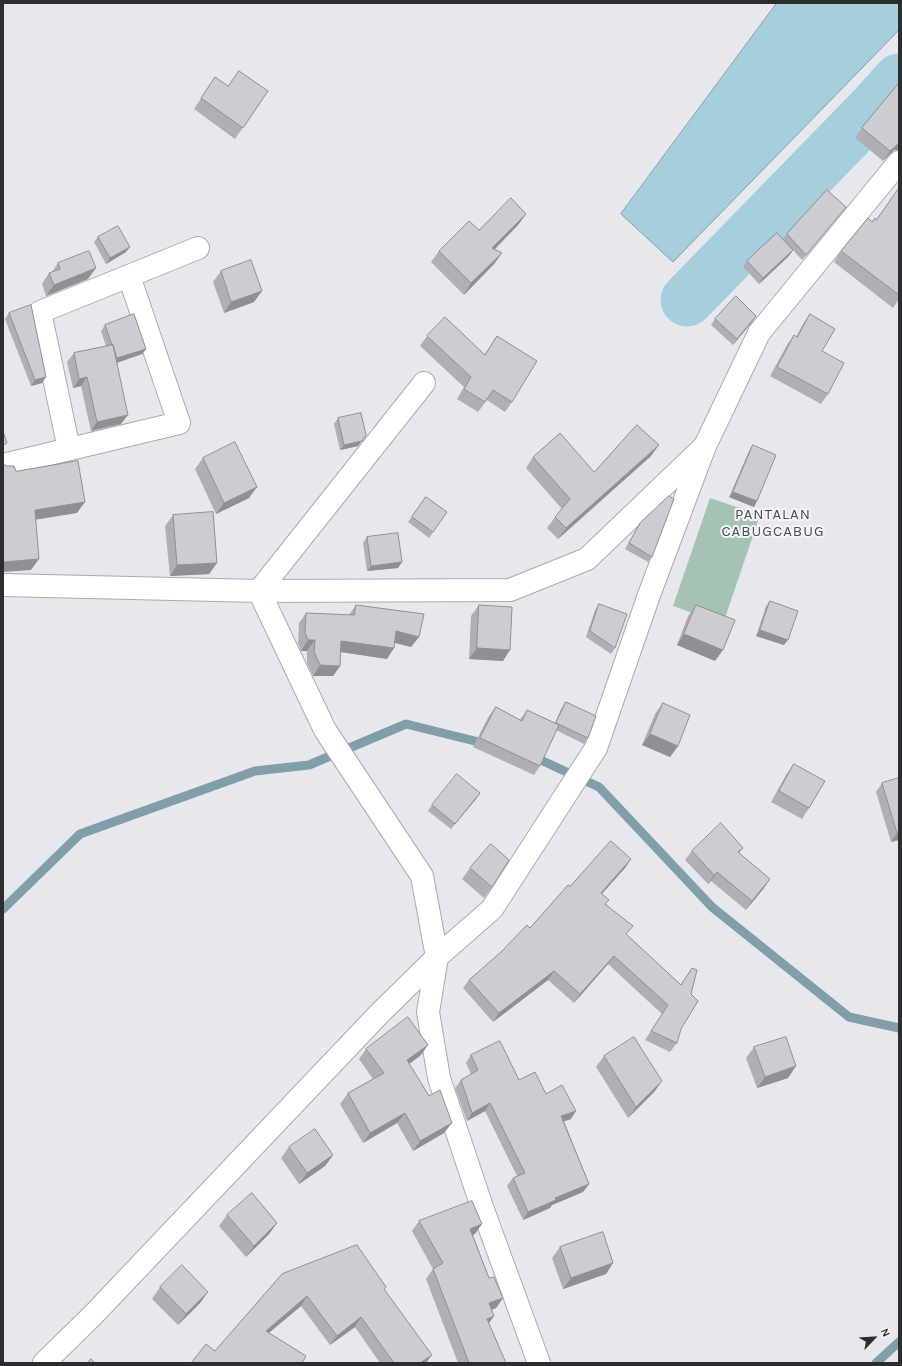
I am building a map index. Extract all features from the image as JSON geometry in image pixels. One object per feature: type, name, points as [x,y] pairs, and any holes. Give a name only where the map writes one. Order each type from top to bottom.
[{"type":"street","points":[[44,1363],[99,1308],[379,1014],[437,957],[492,909],[596,748],[649,595],[705,446],[759,333],[899,162]]},
{"type":"street","points":[[69,449],[40,312],[198,248]]},
{"type":"street","points":[[3,465],[179,423],[129,276]]},
{"type":"street","points":[[259,591],[424,383]]},
{"type":"street","points":[[3,585],[259,591],[510,590],[587,559],[705,446]]},
{"type":"street","points":[[259,591],[325,730],[422,876],[437,957],[428,1012],[439,1078],[482,1207],[539,1363]]},
{"type":"green space","points":[[710,498],[760,515],[723,624],[673,606]]},
{"type":"water","points":[[777,3],[899,3],[899,30],[673,262],[621,214]]},
{"type":"building","points":[[239,71],[268,91],[243,128],[201,98],[215,77],[228,86]]},
{"type":"building","points":[[899,83],[899,143],[890,151],[862,128]]},
{"type":"building","points":[[899,188],[899,295],[841,251],[868,218],[872,222],[875,218],[876,220]]},
{"type":"building","points":[[827,190],[846,207],[806,255],[787,234]]},
{"type":"building","points":[[511,198],[526,214],[492,248],[502,253],[471,283],[439,251],[469,221],[479,230]]},
{"type":"building","points":[[118,226],[130,247],[110,258],[98,237]]},
{"type":"building","points":[[777,233],[793,250],[763,278],[747,261]]},
{"type":"building","points":[[89,251],[96,268],[54,285],[49,273],[60,269],[58,263]]},
{"type":"building","points":[[251,260],[262,291],[231,302],[221,271]]},
{"type":"building","points":[[736,296],[756,316],[737,339],[715,319]]},
{"type":"building","points":[[31,305],[46,377],[35,380],[9,313]]},
{"type":"building","points":[[134,314],[146,349],[117,358],[105,325]]},
{"type":"building","points":[[810,314],[835,329],[822,351],[844,363],[828,394],[777,367],[794,335],[797,337]]},
{"type":"building","points":[[445,317],[485,355],[497,336],[537,361],[512,402],[493,390],[485,402],[464,389],[471,377],[427,336]]},
{"type":"building","points":[[113,345],[128,415],[97,422],[87,377],[79,379],[74,353]]},
{"type":"building","points":[[361,413],[366,435],[362,441],[344,445],[338,418]]},
{"type":"building","points":[[637,425],[659,445],[566,528],[555,517],[570,499],[533,457],[560,433],[594,472]]},
{"type":"building","points":[[3,431],[7,443],[3,445]]},
{"type":"building","points":[[235,442],[257,487],[224,503],[203,458]]},
{"type":"building","points":[[753,445],[776,455],[757,501],[733,492]]},
{"type":"building","points":[[78,461],[85,502],[35,510],[39,559],[3,562],[3,464],[7,466],[14,466],[16,471]]},
{"type":"building","points":[[669,496],[674,499],[652,557],[629,543],[640,523]]},
{"type":"building","points":[[426,497],[447,512],[433,532],[412,517]]},
{"type":"building","points":[[213,512],[217,563],[177,565],[173,515]]},
{"type":"building","points":[[398,533],[402,562],[371,566],[367,537]]},
{"type":"building","points":[[770,601],[798,611],[788,640],[760,630]]},
{"type":"building","points":[[599,604],[627,614],[615,648],[590,631]]},
{"type":"building","points":[[356,605],[424,614],[419,637],[396,631],[394,648],[341,641],[340,666],[320,665],[314,652],[315,640],[308,640],[305,633],[306,613],[354,615]]},
{"type":"building","points":[[479,605],[512,607],[510,650],[477,648]]},
{"type":"building","points":[[696,605],[735,620],[723,650],[684,634]]},
{"type":"building","points":[[566,702],[596,716],[588,738],[556,723]]},
{"type":"building","points":[[663,703],[690,715],[678,746],[650,734]]},
{"type":"building","points":[[496,707],[522,721],[527,710],[559,725],[540,766],[480,738]]},
{"type":"building","points":[[794,764],[825,781],[809,808],[779,791]]},
{"type":"building","points":[[457,774],[480,793],[455,824],[432,805]]},
{"type":"building","points":[[899,778],[899,833],[897,833],[882,783]]},
{"type":"building","points":[[721,823],[743,848],[738,852],[770,879],[752,901],[717,872],[714,875],[692,851]]},
{"type":"building","points":[[611,841],[631,859],[601,893],[609,900],[605,904],[633,926],[626,934],[681,985],[692,968],[697,970],[691,994],[698,1001],[681,1029],[677,1043],[651,1031],[668,1005],[614,956],[580,994],[554,971],[499,1013],[469,980],[501,952],[527,925],[530,928],[568,885],[570,886]]},
{"type":"building","points":[[491,844],[509,860],[492,887],[470,868]]},
{"type":"building","points":[[408,1017],[428,1045],[407,1060],[429,1096],[440,1090],[452,1123],[420,1141],[405,1113],[370,1133],[348,1093],[384,1073],[366,1049]]},
{"type":"building","points":[[634,1037],[662,1081],[636,1107],[604,1056]]},
{"type":"building","points":[[786,1037],[796,1066],[765,1077],[754,1047]]},
{"type":"building","points":[[500,1041],[519,1080],[535,1072],[546,1094],[562,1085],[576,1111],[561,1116],[589,1184],[555,1198],[556,1200],[528,1212],[513,1178],[525,1173],[490,1103],[472,1113],[461,1080],[478,1070],[471,1055]]},
{"type":"building","points":[[315,1129],[333,1155],[307,1173],[289,1147]]},
{"type":"building","points":[[252,1193],[277,1223],[254,1246],[227,1215]]},
{"type":"building","points":[[472,1201],[482,1224],[470,1229],[489,1278],[494,1277],[503,1298],[489,1303],[494,1316],[487,1319],[506,1363],[469,1363],[433,1269],[443,1263],[419,1221]]},
{"type":"building","points":[[603,1232],[613,1263],[571,1278],[560,1247]]},
{"type":"building","points":[[357,1245],[386,1287],[384,1289],[432,1355],[420,1363],[394,1363],[361,1317],[337,1336],[307,1296],[266,1331],[306,1356],[302,1363],[191,1363],[206,1344],[215,1351],[282,1274]]},
{"type":"building","points":[[182,1265],[208,1292],[186,1314],[160,1287]]},
{"type":"building","points":[[91,1359],[95,1363],[88,1363]]},
{"type":"waterway","points":[[687,300],[875,107],[899,80]]},
{"type":"waterway","points":[[3,909],[80,834],[255,771],[309,765],[406,724],[487,744]]},
{"type":"waterway","points":[[532,756],[599,787],[712,907],[849,1017],[899,1028]]},
{"type":"waterway","points":[[876,1363],[899,1342]]},
{"type":"district","name":"PANTALAN CABUGCABUG","points":[[773,524]]}]
